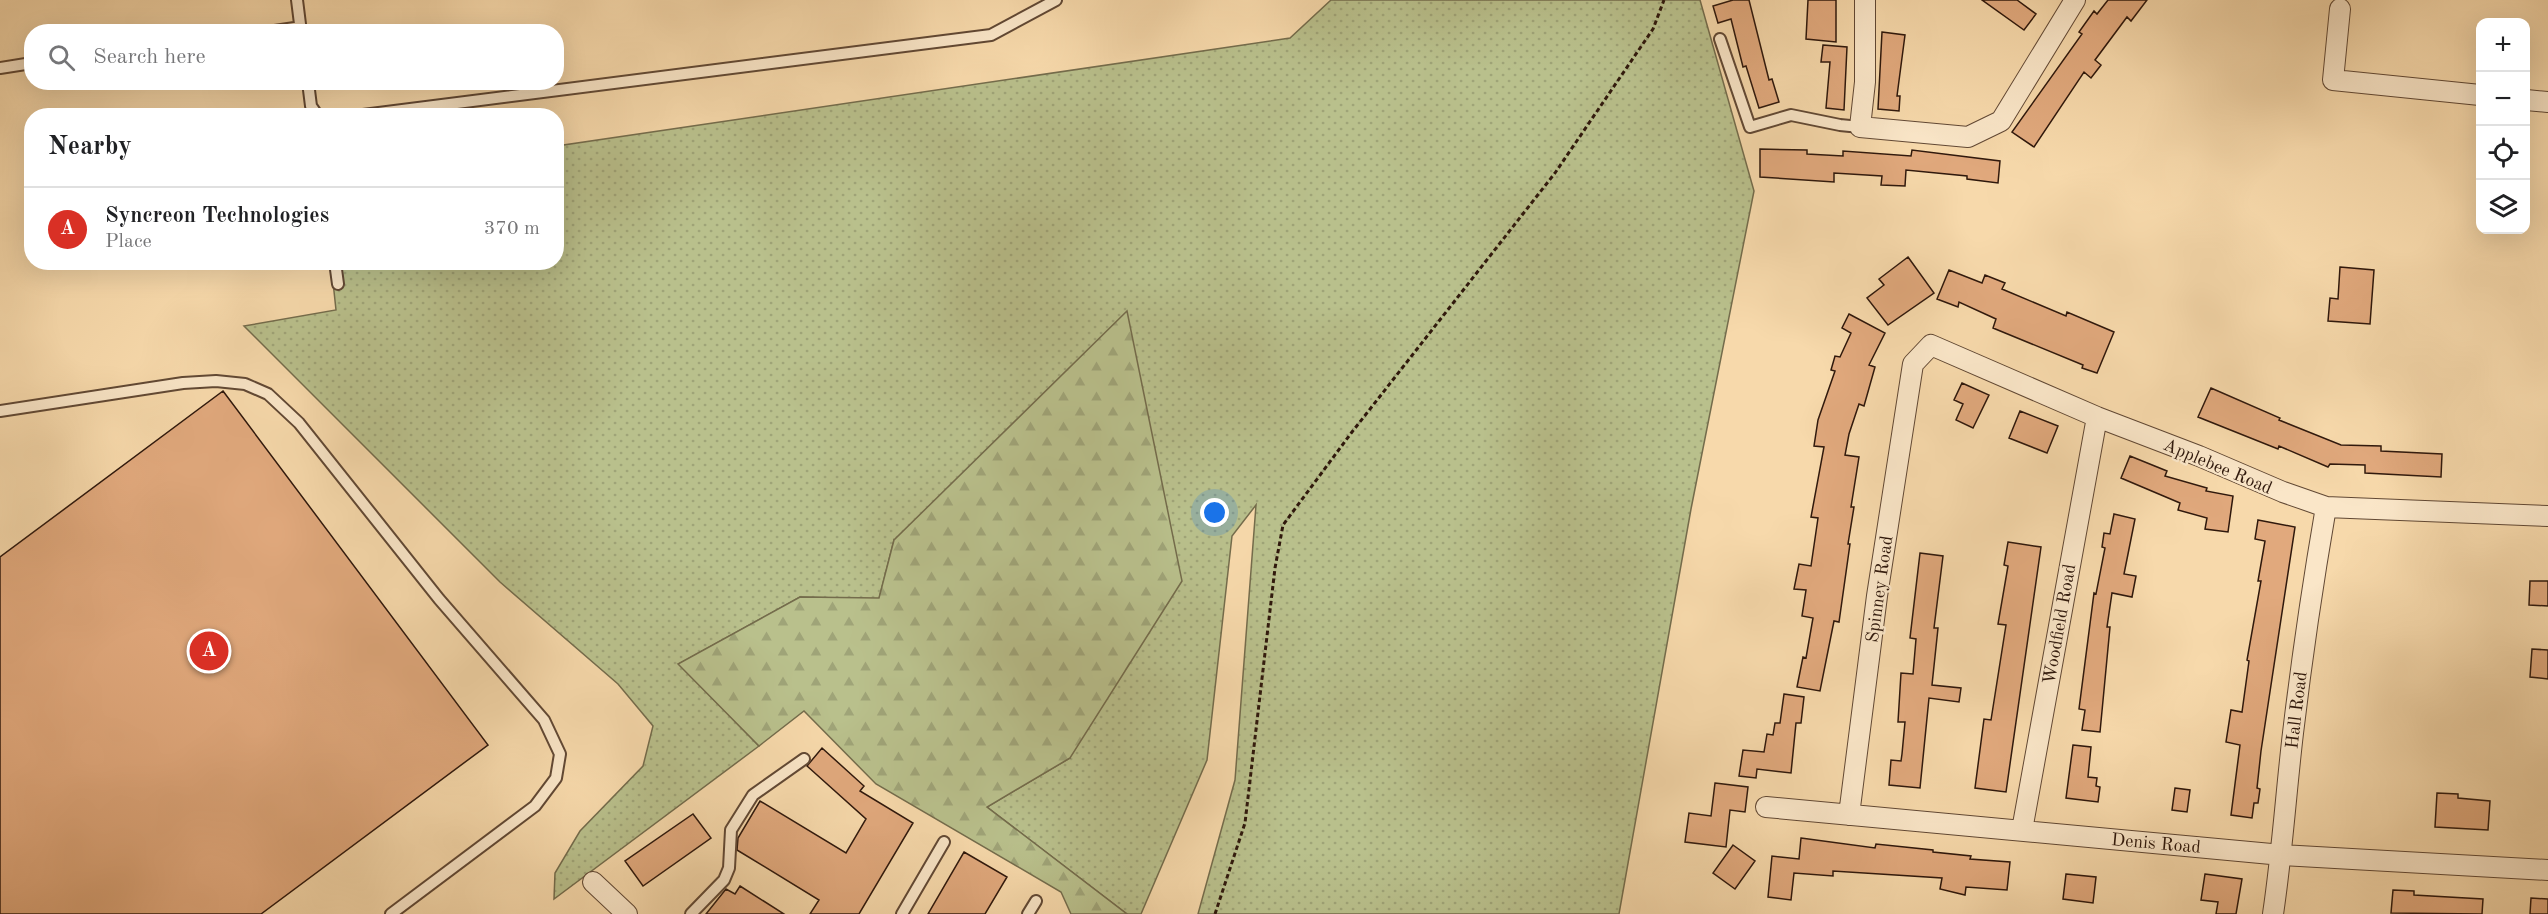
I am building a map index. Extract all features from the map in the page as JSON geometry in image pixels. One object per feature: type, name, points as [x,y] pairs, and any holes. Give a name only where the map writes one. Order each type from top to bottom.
[{"type":"street","points":[[1865,0],[1865,82],[1860,127],[1968,137],[2001,121],[2066,3]]},
{"type":"street","points":[[2340,9],[2333,80],[2476,94]]},
{"type":"street","points":[[2530,100],[2548,102]]},
{"type":"street","name":"Applebee Road","points":[[1913,364],[1931,345],[2097,417],[2326,507],[2548,516]]},
{"type":"street","name":"Spinney Road","points":[[1850,814],[1877,596],[1913,364]]},
{"type":"street","name":"Woodfield Road","points":[[2022,830],[2097,417]]},
{"type":"street","name":"Hall Road","points":[[2273,914],[2282,855],[2293,734],[2326,507]]},
{"type":"street","name":"Denis Road","points":[[1766,807],[2282,855],[2548,870]]},
{"type":"street","points":[[593,882],[627,914]]},
{"type":"lane","points":[[297,0],[300,24]]},
{"type":"lane","points":[[564,89],[991,34],[1056,0]]},
{"type":"lane","points":[[1720,39],[1750,127],[1791,115],[1860,127]]},
{"type":"lane","points":[[0,68],[24,64]]},
{"type":"lane","points":[[309,90],[312,108]]},
{"type":"lane","points":[[417,108],[557,90]]},
{"type":"lane","points":[[336,270],[338,284]]},
{"type":"lane","points":[[0,411],[205,381],[245,384],[268,394],[299,423],[439,599],[544,720],[560,754],[556,778],[535,806],[392,914]]},
{"type":"lane","points":[[691,914],[724,880],[729,868],[731,830],[753,795],[804,759]]},
{"type":"lane","points":[[902,914],[944,842]]},
{"type":"lane","points":[[1028,914],[1036,901]]},
{"type":"path","points":[[1215,914],[1245,823],[1275,568],[1283,525],[1352,432],[1555,173],[1653,29],[1664,0]]},
{"type":"green space","points":[[1331,0],[1700,0],[1754,191],[1691,509],[1619,914],[1198,914],[1235,780],[1256,505],[1232,536],[1207,760],[1141,914],[1127,914],[987,807],[1070,758],[894,540],[879,599],[800,597],[679,664],[759,746],[554,899],[555,873],[580,831],[643,766],[653,726],[618,684],[500,582],[244,326],[336,310],[332,270],[564,270],[564,145],[1290,38]]},
{"type":"green space","points":[[1127,311],[1182,581],[1070,758],[987,807],[1127,914],[1071,914],[1061,892],[876,784],[804,711],[759,746],[678,664],[800,597],[879,598],[894,540]]},
{"type":"building","points":[[1733,0],[1749,0],[1769,80],[1772,79],[1779,102],[1759,108],[1746,66],[1743,67],[1731,19],[1718,23],[1713,6]]},
{"type":"building","points":[[1808,0],[1836,0],[1836,42],[1806,39]]},
{"type":"building","points":[[1982,0],[2017,0],[2036,14],[2024,30]]},
{"type":"building","points":[[2108,0],[2147,0],[2131,21],[2127,17],[2095,60],[2101,65],[2091,78],[2084,72],[2034,147],[2012,132],[2082,34],[2079,32],[2094,11],[2097,14]]},
{"type":"building","points":[[1882,32],[1905,35],[1897,96],[1900,96],[1899,111],[1878,109]]},
{"type":"building","points":[[1823,45],[1847,47],[1844,110],[1826,108],[1830,62],[1821,62]]},
{"type":"building","points":[[1760,149],[1807,150],[1807,154],[1843,156],[1843,151],[1911,156],[1912,150],[2000,161],[1998,183],[1967,179],[1967,176],[1906,170],[1905,186],[1881,185],[1882,176],[1834,173],[1834,182],[1760,177]]},
{"type":"building","points":[[1908,257],[1934,293],[1888,325],[1867,298],[1884,285],[1879,279]]},
{"type":"building","points":[[2340,267],[2374,270],[2370,324],[2328,321],[2330,298],[2338,299]]},
{"type":"building","points":[[1949,270],[1982,283],[1985,275],[2005,283],[2002,289],[2066,316],[2067,312],[2114,332],[2097,373],[1993,328],[1996,319],[1959,302],[1958,307],[1937,299]]},
{"type":"building","points":[[1849,314],[1885,333],[1869,365],[1875,367],[1864,406],[1859,404],[1845,455],[1859,457],[1851,507],[1854,507],[1839,622],[1834,621],[1820,691],[1797,687],[1803,657],[1806,658],[1813,618],[1802,616],[1806,590],[1794,589],[1799,564],[1811,566],[1818,518],[1811,517],[1824,447],[1814,446],[1818,420],[1835,371],[1831,370],[1835,356],[1840,357],[1851,333],[1842,328]]},
{"type":"building","points":[[1962,383],[1989,395],[1973,428],[1956,420],[1963,404],[1954,400]]},
{"type":"building","points":[[2211,388],[2280,418],[2279,420],[2341,445],[2381,446],[2381,451],[2442,454],[2441,477],[2365,473],[2365,465],[2330,464],[2328,467],[2279,446],[2278,449],[2198,417]]},
{"type":"building","points":[[223,391],[488,745],[261,914],[0,914],[0,557]]},
{"type":"building","points":[[2020,411],[2058,426],[2047,453],[2009,438]]},
{"type":"building","points":[[2130,456],[2167,471],[2165,476],[2207,488],[2206,491],[2233,496],[2228,532],[2205,529],[2207,518],[2178,510],[2180,503],[2121,478]]},
{"type":"building","points":[[2114,514],[2135,519],[2124,574],[2136,576],[2132,597],[2112,593],[2107,627],[2110,627],[2100,732],[2082,730],[2085,710],[2079,709],[2094,593],[2096,594],[2105,548],[2102,547],[2104,533],[2110,534]]},
{"type":"building","points":[[2258,520],[2295,527],[2261,751],[2257,788],[2260,789],[2258,803],[2254,803],[2252,818],[2231,815],[2240,745],[2226,742],[2231,710],[2242,712],[2249,661],[2247,660],[2261,581],[2258,581],[2265,541],[2255,539]]},
{"type":"building","points":[[2008,542],[2041,547],[2006,792],[1975,788],[1984,719],[1991,720],[2006,625],[1998,624],[2008,566],[2004,565]]},
{"type":"building","points":[[1920,553],[1943,556],[1934,628],[1938,628],[1932,685],[1961,688],[1959,702],[1929,698],[1920,788],[1889,785],[1891,760],[1901,761],[1902,754],[1905,722],[1898,722],[1901,673],[1913,674],[1916,639],[1910,638]]},
{"type":"building","points":[[2530,581],[2548,581],[2548,606],[2529,605]]},
{"type":"building","points":[[2532,649],[2548,650],[2548,679],[2530,677]]},
{"type":"building","points":[[1784,694],[1804,697],[1801,723],[1796,723],[1791,773],[1757,769],[1756,778],[1739,776],[1743,750],[1764,752],[1767,734],[1773,735],[1775,723],[1780,723]]},
{"type":"building","points":[[2073,745],[2091,747],[2088,777],[2097,778],[2096,786],[2100,787],[2098,802],[2066,798]]},
{"type":"building","points":[[822,748],[864,786],[860,791],[913,823],[859,914],[810,914],[819,900],[737,850],[738,838],[760,801],[846,853],[866,819],[807,766]]},
{"type":"building","points":[[1715,783],[1748,787],[1745,812],[1730,810],[1726,847],[1685,842],[1689,813],[1711,816]]},
{"type":"building","points":[[2175,788],[2190,790],[2187,812],[2172,810]]},
{"type":"building","points":[[2437,793],[2458,794],[2458,798],[2490,801],[2488,830],[2435,827]]},
{"type":"building","points":[[693,814],[711,838],[643,886],[625,861]]},
{"type":"building","points":[[1801,838],[1875,848],[1876,844],[1933,850],[1933,852],[1971,856],[1970,859],[2010,862],[2007,890],[1966,887],[1965,895],[1940,889],[1942,878],[1833,871],[1833,876],[1794,873],[1791,900],[1768,897],[1772,856],[1799,859]]},
{"type":"building","points":[[1733,845],[1755,861],[1735,889],[1713,873]]},
{"type":"building","points":[[964,852],[1007,877],[985,914],[928,914]]},
{"type":"building","points":[[2066,874],[2096,877],[2093,903],[2063,899]]},
{"type":"building","points":[[2205,874],[2242,879],[2236,914],[2216,914],[2218,902],[2201,900]]},
{"type":"building","points":[[740,886],[784,914],[706,914],[726,889],[735,894]]},
{"type":"building","points":[[2393,890],[2414,891],[2414,895],[2483,899],[2482,914],[2391,913]]},
{"type":"building","points":[[2531,898],[2548,899],[2548,914],[2530,914]]},
{"type":"place","name":"Syncreon Technologies","points":[[209,651]]}]
